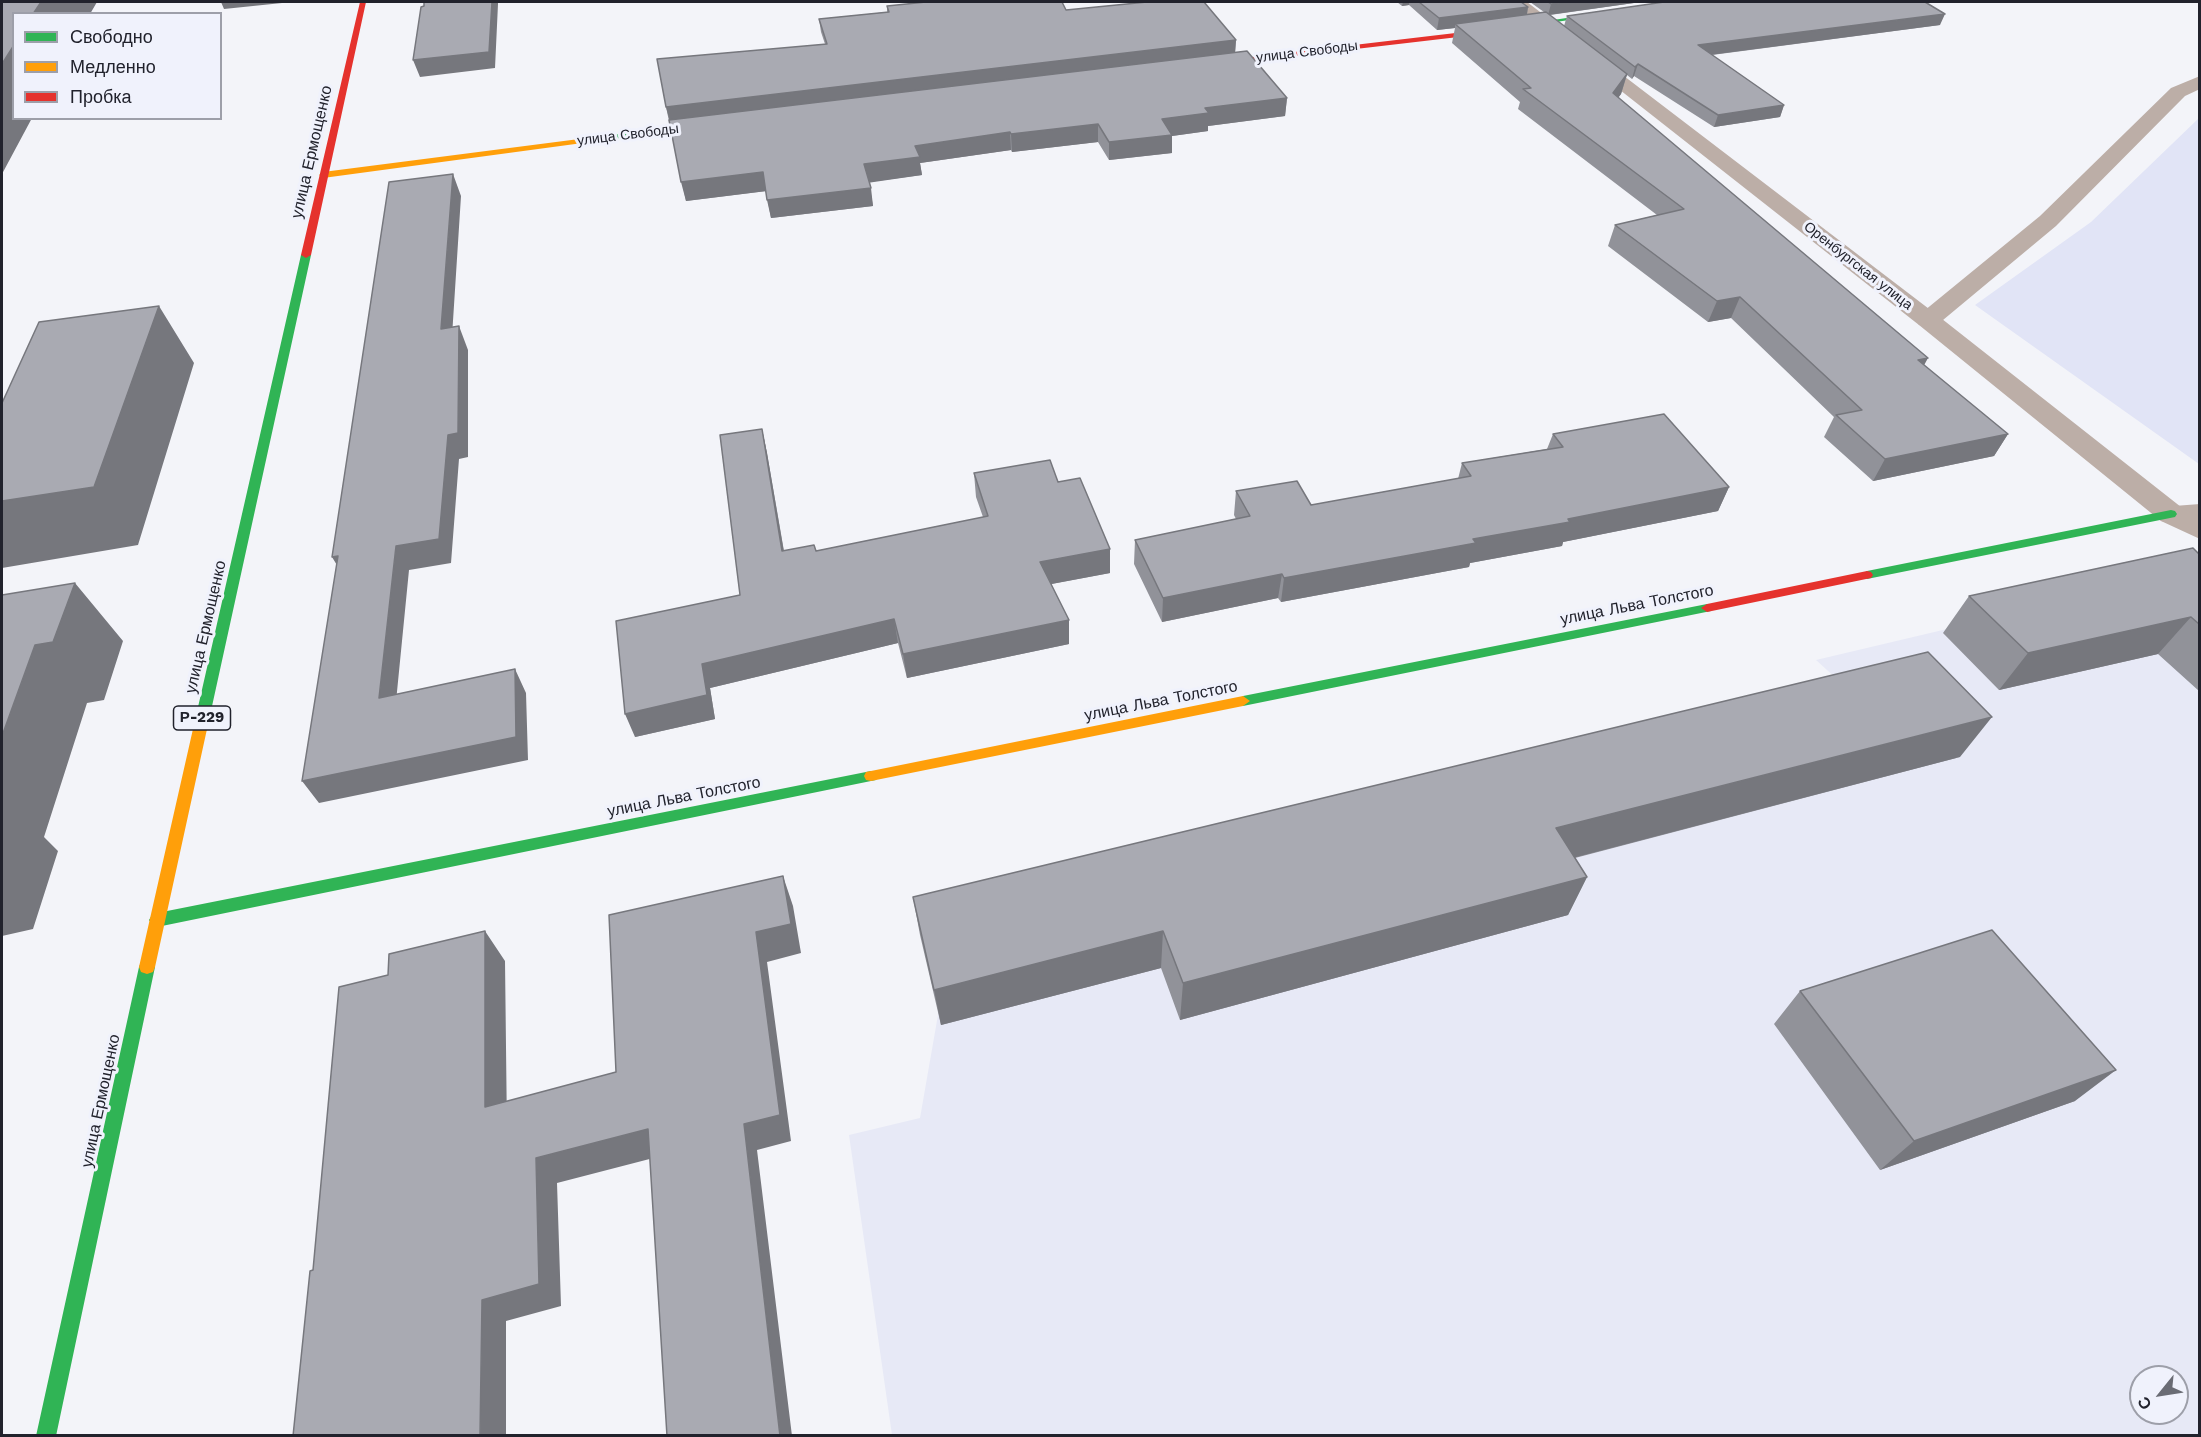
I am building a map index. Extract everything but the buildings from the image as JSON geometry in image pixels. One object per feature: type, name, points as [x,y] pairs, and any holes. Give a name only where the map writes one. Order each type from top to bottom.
[{"type":"main road","name":"улица Ермощенко","points":[[46,1436],[157,920],[363,2]]},
{"type":"main road","name":"улица Свободы","points":[[1192,66],[1512,27],[1684,2]]},
{"type":"main road","name":"улица Свободы","points":[[323,175],[444,157],[729,123]]},
{"type":"main road","name":"улица Льва Толстого","points":[[157,920],[2171,514]]},
{"type":"street","name":"Оренбургская улица","points":[[1516,2],[1928,320],[2171,514],[2199,530]]},
{"type":"street","points":[[1928,320],[2048,221],[2178,92],[2199,82]]},
{"type":"street","points":[[2171,514],[2199,513]]},
{"type":"shaded area","points":[[2199,118],[2199,464],[1975,305],[2091,222]]},
{"type":"shaded area","points":[[2188,572],[2199,581],[2199,1435],[892,1435],[849,1135],[920,1118],[960,889],[1838,680],[1816,660]]},
{"type":"traffic: fast","points":[[1464,34],[1684,2]]},
{"type":"traffic: fast","points":[[587,140],[715,125]]},
{"type":"traffic: fast","points":[[200,729],[306,255]]},
{"type":"traffic: fast","points":[[1867,575],[2171,514]]},
{"type":"traffic: fast","points":[[1243,701],[1707,608]]},
{"type":"traffic: fast","points":[[157,920],[871,776]]},
{"type":"traffic: fast","points":[[46,1436],[147,967]]},
{"type":"traffic: slow","points":[[323,175],[587,140]]},
{"type":"traffic: slow","points":[[871,776],[1243,701]]},
{"type":"traffic: slow","points":[[147,967],[200,729]]},
{"type":"traffic: jam","points":[[306,255],[363,2]]},
{"type":"traffic: jam","points":[[1210,64],[1464,34]]},
{"type":"traffic: jam","points":[[1707,608],[1867,575]]}]
